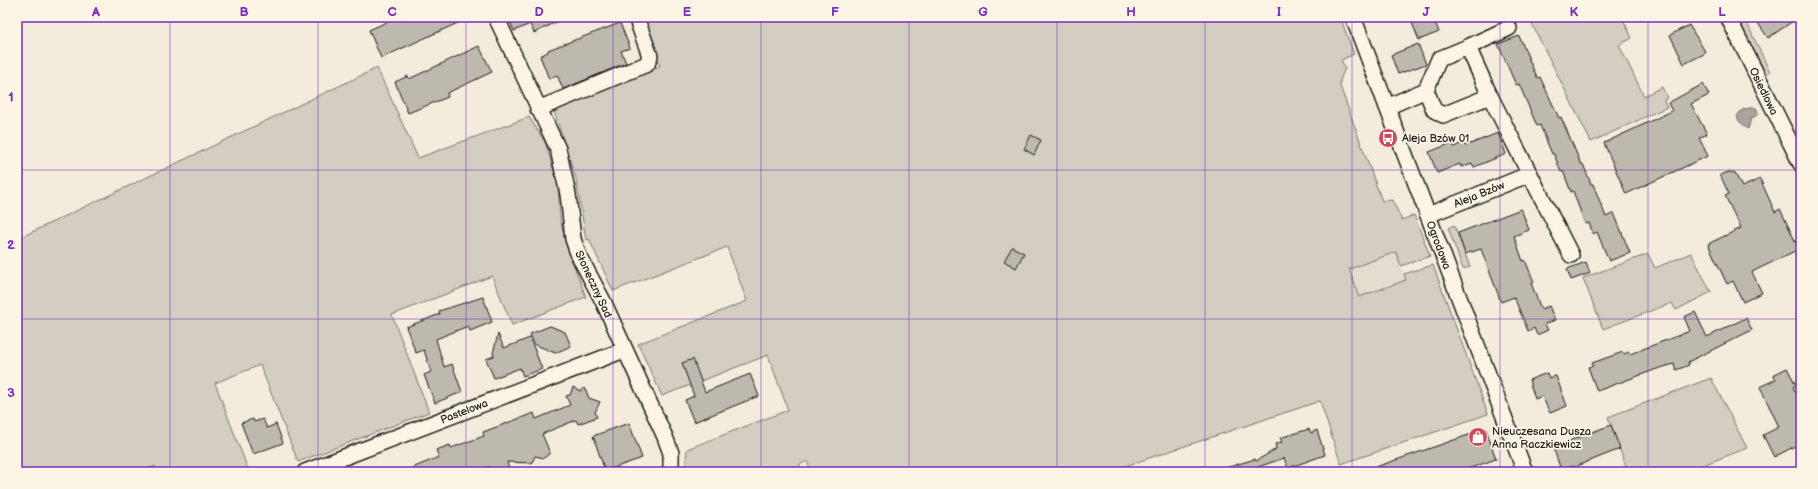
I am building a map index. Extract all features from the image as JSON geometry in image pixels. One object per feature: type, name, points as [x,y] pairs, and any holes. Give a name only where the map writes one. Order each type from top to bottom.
[{"type":"street","name":"Słoneczny Sad","points":[[496,17],[558,149],[568,194],[573,239],[579,256],[603,301],[671,452],[671,472]]},
{"type":"street","points":[[538,109],[647,64],[650,56],[636,17]]},
{"type":"street","name":"Ogrodowa","points":[[1353,17],[1525,472]]},
{"type":"street","name":"Osiedlowa","points":[[1728,17],[1801,164]]},
{"type":"street","points":[[1386,107],[1426,90],[1439,59],[1509,28]]},
{"type":"street","points":[[1468,47],[1490,96],[1571,255]]},
{"type":"street","points":[[1426,90],[1434,110],[1443,115],[1490,96]]},
{"type":"street","name":"Aleja Bzów","points":[[1428,215],[1530,174]]},
{"type":"street","name":"Pastelowa","points":[[305,472],[624,350]]},
{"type":"shaded area","points":[[642,17],[1340,17],[1354,54],[1341,60],[1345,68],[1340,80],[1340,86],[1382,201],[1392,200],[1402,220],[1414,215],[1430,256],[1401,266],[1396,252],[1349,269],[1359,297],[1406,280],[1404,274],[1433,265],[1488,414],[1341,464],[1320,401],[1107,472],[811,472],[807,461],[799,465],[802,472],[685,472],[687,449],[788,410],[768,355],[662,396],[638,344],[747,301],[727,247],[613,291],[589,239],[586,240],[576,179],[553,108],[660,66]]},
{"type":"shaded area","points":[[1539,17],[1622,17],[1632,38],[1619,45],[1644,96],[1662,87],[1667,98],[1664,100],[1667,107],[1591,142],[1531,22]]},
{"type":"shaded area","points":[[1733,17],[1744,17],[1770,72],[1765,75]]},
{"type":"shaded area","points":[[377,68],[418,158],[529,117],[545,142],[558,185],[560,218],[567,247],[586,297],[512,325],[492,276],[392,315],[429,412],[298,462],[260,365],[215,383],[249,472],[158,472],[155,466],[140,472],[17,472],[17,239]]},
{"type":"shaded area","points":[[1754,107],[1757,109],[1758,114],[1751,119],[1748,129],[1739,121],[1737,116],[1742,110]]},
{"type":"shaded area","points":[[1454,225],[1470,267],[1463,269],[1448,228]]},
{"type":"shaded area","points":[[1396,252],[1406,280],[1359,297],[1349,269]]},
{"type":"shaded area","points":[[1691,253],[1711,292],[1676,310],[1672,303],[1603,329],[1583,278],[1648,254],[1655,268]]},
{"type":"shaded area","points":[[1711,378],[1747,448],[1685,472],[1628,472],[1608,417]]},
{"type":"building","points":[[398,17],[471,17],[381,58],[369,30]]},
{"type":"building","points":[[508,17],[567,17],[534,33],[530,24],[514,31]]},
{"type":"building","points":[[1418,17],[1433,17],[1439,32],[1419,40],[1412,23],[1419,20]]},
{"type":"building","points":[[1754,17],[1799,17],[1768,38]]},
{"type":"building","points":[[620,23],[630,48],[621,51],[626,63],[563,89],[557,75],[549,79],[540,56],[548,52],[548,50]]},
{"type":"building","points":[[1689,25],[1706,53],[1684,64],[1670,35]]},
{"type":"building","points":[[1519,36],[1537,78],[1540,77],[1559,118],[1561,117],[1581,164],[1583,164],[1591,184],[1593,184],[1606,217],[1614,213],[1630,253],[1609,261],[1597,232],[1593,234],[1589,223],[1585,224],[1573,191],[1571,192],[1563,171],[1561,172],[1554,154],[1552,154],[1540,125],[1537,126],[1519,84],[1516,85],[1498,44]]},
{"type":"building","points":[[1418,44],[1426,64],[1398,74],[1391,55]]},
{"type":"building","points":[[479,46],[492,72],[447,93],[448,97],[408,113],[395,82],[408,76],[409,79]]},
{"type":"building","points":[[1703,84],[1709,95],[1691,104],[1707,134],[1699,138],[1708,156],[1626,194],[1604,143],[1672,111],[1668,103]]},
{"type":"building","points":[[1498,133],[1506,154],[1474,167],[1472,163],[1461,167],[1460,164],[1437,173],[1429,152],[1452,143],[1454,147],[1464,142],[1465,146]]},
{"type":"building","points":[[1031,135],[1041,140],[1034,155],[1024,149]]},
{"type":"building","points":[[1729,172],[1735,173],[1742,187],[1760,179],[1775,212],[1780,209],[1799,249],[1752,272],[1762,293],[1743,302],[1733,281],[1727,284],[1708,244],[1741,228],[1725,196],[1729,194],[1720,175]]},
{"type":"building","points":[[1521,209],[1529,230],[1514,236],[1523,261],[1525,260],[1534,282],[1531,283],[1541,309],[1549,306],[1555,320],[1545,324],[1548,330],[1537,335],[1534,328],[1528,331],[1514,297],[1501,302],[1481,249],[1465,254],[1458,233]]},
{"type":"building","points":[[1012,247],[1024,253],[1016,268],[1004,261]]},
{"type":"building","points":[[1586,262],[1590,273],[1571,280],[1567,269]]},
{"type":"building","points":[[483,297],[492,322],[470,331],[468,326],[436,339],[444,367],[452,364],[462,392],[435,403],[424,375],[431,372],[424,350],[416,353],[406,327],[440,314],[439,311]]},
{"type":"building","points":[[1695,312],[1707,337],[1746,318],[1752,330],[1688,362],[1689,365],[1676,370],[1674,364],[1597,391],[1588,367],[1593,366],[1592,363],[1623,352],[1624,354],[1629,352],[1630,354],[1690,331],[1684,317]]},
{"type":"building","points":[[550,326],[565,332],[571,346],[555,353],[534,344],[530,334]]},
{"type":"building","points":[[498,334],[504,348],[530,338],[542,369],[523,376],[520,368],[494,378],[486,359],[494,356],[493,353]]},
{"type":"building","points":[[693,359],[705,392],[750,374],[759,396],[694,422],[685,400],[694,396],[682,363]]},
{"type":"building","points":[[1787,368],[1796,385],[1793,387],[1801,402],[1801,443],[1774,457],[1763,435],[1779,427],[1760,387],[1776,379],[1773,375]]},
{"type":"building","points":[[1547,373],[1549,378],[1556,376],[1567,406],[1550,413],[1542,396],[1535,399],[1529,380]]},
{"type":"building","points":[[573,387],[580,391],[585,388],[589,398],[600,402],[595,412],[597,417],[578,424],[576,420],[542,434],[550,453],[544,458],[535,456],[532,463],[507,462],[510,472],[491,472],[489,467],[475,472],[402,472],[439,457],[436,450],[450,445],[451,448],[484,436],[483,432],[534,413],[536,419],[570,405],[566,396],[570,395]]},
{"type":"building","points":[[253,419],[254,422],[263,419],[267,428],[276,424],[283,443],[253,454],[241,423]]},
{"type":"building","points":[[629,423],[642,458],[605,471],[593,436]]},
{"type":"building","points":[[1611,425],[1620,449],[1572,468],[1572,466],[1561,470],[1553,447]]},
{"type":"building","points":[[1309,429],[1311,433],[1317,430],[1325,455],[1288,468],[1284,458],[1258,467],[1260,472],[1223,472],[1222,469],[1255,459],[1256,461],[1276,449],[1275,444],[1282,442],[1280,438]]},
{"type":"building","points":[[1486,429],[1496,459],[1459,472],[1368,472],[1367,470]]},
{"type":"place","name":"Aleja Bzów 01","points":[[1388,138]]},
{"type":"place","name":"Nieuczesana Dusza Anna Raczkiewicz","points":[[1478,437]]}]
